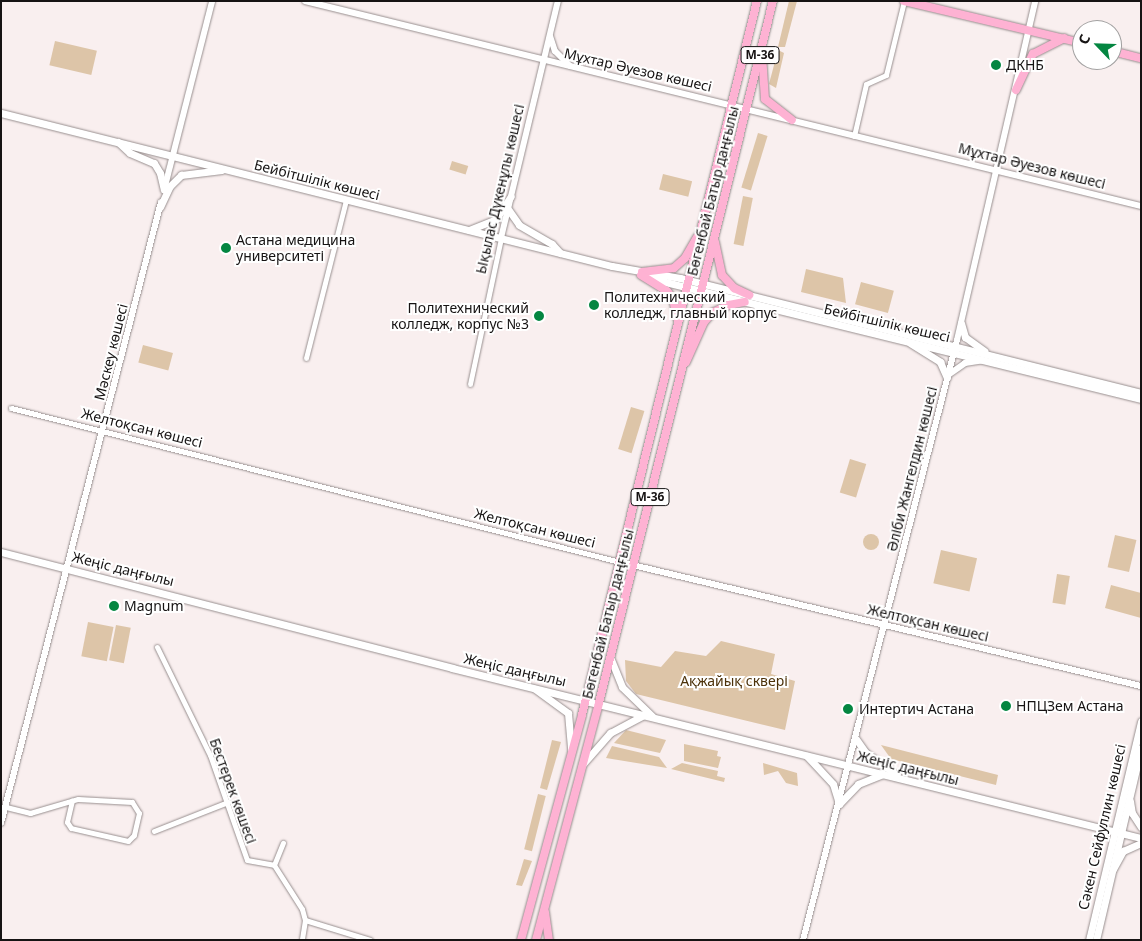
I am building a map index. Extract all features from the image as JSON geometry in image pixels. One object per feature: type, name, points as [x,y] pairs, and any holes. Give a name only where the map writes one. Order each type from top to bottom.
[{"type":"main road","name":"Бөгенбай Батыр даңғылы","points":[[521,940],[586,699],[757,1]]},
{"type":"main road","name":"Бөгенбай Батыр даңғылы","points":[[536,940],[599,703],[773,1]]},
{"type":"main road","points":[[903,3],[1072,40]]},
{"type":"main road","points":[[1016,90],[1033,54],[1064,38]]},
{"type":"main road","points":[[762,47],[765,99],[792,120]]},
{"type":"main road","points":[[1122,53],[1141,58]]},
{"type":"main road","name":"Бейбітшілік көшесі","points":[[1,113],[641,274],[954,349],[983,360],[1141,399]]},
{"type":"main road","points":[[118,142],[130,153],[154,164],[160,173],[164,190]]},
{"type":"main road","points":[[160,207],[170,186],[181,175],[228,170]]},
{"type":"main road","points":[[469,230],[496,219],[511,196]]},
{"type":"main road","points":[[508,209],[519,225],[552,244],[560,253]]},
{"type":"main road","points":[[641,274],[674,268],[681,263],[702,229]]},
{"type":"main road","points":[[714,236],[717,261],[722,275],[747,299]]},
{"type":"main road","points":[[641,274],[667,291],[673,299],[677,327]]},
{"type":"main road","name":"Бейбітшілік көшесі","points":[[747,299],[908,341],[998,357],[1141,393]]},
{"type":"main road","points":[[682,368],[692,353],[704,322],[729,305],[747,299]]},
{"type":"main road","points":[[961,323],[965,337],[974,346],[998,357]]},
{"type":"main road","points":[[908,341],[940,362],[948,377]]},
{"type":"main road","name":"Жеңіс даңғылы","points":[[1,552],[644,715],[1141,838]]},
{"type":"main road","points":[[610,657],[622,687],[652,716]]},
{"type":"main road","points":[[533,687],[568,713],[571,755]]},
{"type":"main road","points":[[582,765],[610,733],[644,715]]},
{"type":"main road","name":"Сәкен Сейфуллин көшесі","points":[[1089,940],[1116,833],[1141,721]]},
{"type":"main road","points":[[856,739],[864,752],[902,778]]},
{"type":"main road","name":"Сәкен Сейфуллин көшесі","points":[[1096,940],[1116,833],[1141,748]]},
{"type":"main road","points":[[805,754],[833,784],[839,804],[858,784],[883,774]]},
{"type":"main road","points":[[1131,787],[1130,807],[1141,828]]},
{"type":"main road","points":[[1109,878],[1120,855],[1141,843]]},
{"type":"main road","points":[[545,904],[549,940]]},
{"type":"street","name":"Мәскеу көшесі","points":[[1,823],[104,432],[212,1]]},
{"type":"street","name":"Мұхтар Әуезов көшесі","points":[[305,1],[1141,206]]},
{"type":"street","name":"Ықылас Дүкенұлы көшесі","points":[[470,384],[501,238],[558,1]]},
{"type":"street","name":"Әліби Жангелдин көшесі","points":[[803,940],[948,377],[998,171],[1035,1]]},
{"type":"street","points":[[854,136],[866,84],[886,75],[903,3]]},
{"type":"street","points":[[550,35],[555,51],[571,67]]},
{"type":"street","points":[[306,358],[346,200]]},
{"type":"street","points":[[948,377],[966,363],[983,360]]},
{"type":"street","name":"Желтоқсан көшесі","points":[[11,408],[620,562],[1141,686]]},
{"type":"street","name":"Бестерек көшесі","points":[[157,647],[210,755],[247,860],[274,865]]},
{"type":"street","points":[[6,807],[30,813],[72,801],[128,801],[136,804],[139,813],[131,840],[71,828],[67,822],[72,801]]},
{"type":"street","points":[[154,831],[228,802]]},
{"type":"street","points":[[283,843],[274,865],[293,891],[305,920],[302,940]]},
{"type":"street","points":[[305,920],[370,940]]},
{"type":"green space","points":[[789,1],[797,1],[785,47],[778,47]]},
{"type":"green space","points":[[55,41],[97,51],[91,75],[49,65]]},
{"type":"green space","points":[[778,50],[784,53],[776,88],[769,84]]},
{"type":"green space","points":[[758,133],[768,136],[751,190],[741,188]]},
{"type":"green space","points":[[452,161],[468,166],[466,175],[449,170]]},
{"type":"green space","points":[[663,174],[692,181],[688,197],[659,190]]},
{"type":"green space","points":[[743,196],[753,198],[743,246],[734,244]]},
{"type":"green space","points":[[806,269],[843,278],[846,303],[801,292]]},
{"type":"green space","points":[[861,282],[894,291],[888,313],[855,304]]},
{"type":"green space","points":[[143,345],[173,353],[168,370],[138,362]]},
{"type":"green space","points":[[631,407],[644,411],[632,453],[618,449]]},
{"type":"green space","points":[[850,459],[866,464],[856,497],[840,492]]},
{"type":"green space","points":[[871,534],[877,536],[879,542],[877,548],[871,550],[865,548],[863,542],[865,536]]},
{"type":"green space","points":[[1115,535],[1136,540],[1129,572],[1108,567]]},
{"type":"green space","points":[[941,550],[977,558],[969,591],[933,583]]},
{"type":"green space","points":[[1057,574],[1070,576],[1065,605],[1052,603]]},
{"type":"green space","points":[[1111,585],[1141,593],[1141,618],[1105,608]]},
{"type":"green space","points":[[88,622],[114,627],[107,661],[81,656]]},
{"type":"green space","points":[[116,625],[131,628],[124,663],[109,660]]},
{"type":"green space","name":"Ақжайық сквері","points":[[721,641],[775,654],[771,674],[795,681],[785,730],[636,694],[626,681],[625,660],[661,667],[675,651],[706,656]]},
{"type":"green space","points":[[626,730],[666,740],[660,753],[614,743]]},
{"type":"green space","points":[[552,740],[561,742],[547,790],[540,788]]},
{"type":"green space","points":[[684,744],[718,751],[717,756],[721,757],[718,768],[684,761]]},
{"type":"green space","points":[[881,745],[998,775],[996,785],[891,759]]},
{"type":"green space","points":[[612,746],[659,757],[667,768],[606,758]]},
{"type":"green space","points":[[682,763],[718,771],[717,776],[725,778],[724,782],[671,769]]},
{"type":"green space","points":[[763,763],[797,773],[798,786],[786,783],[778,771],[764,775]]},
{"type":"green space","points":[[538,794],[546,796],[532,851],[524,849]]},
{"type":"green space","points":[[524,859],[532,861],[522,886],[516,885]]},
{"type":"place","name":"ДКНБ","points":[[996,65]]},
{"type":"place","name":"Астана медицина университеті","points":[[226,248]]},
{"type":"place","name":"Политехнический колледж, главный корпус","points":[[594,305]]},
{"type":"place","name":"Политехнический колледж, корпус №3","points":[[539,316]]},
{"type":"place","name":"Magnum","points":[[114,606]]},
{"type":"place","name":"НПЦЗем Астана","points":[[1006,706]]},
{"type":"place","name":"Интертич Астана","points":[[848,709]]}]
